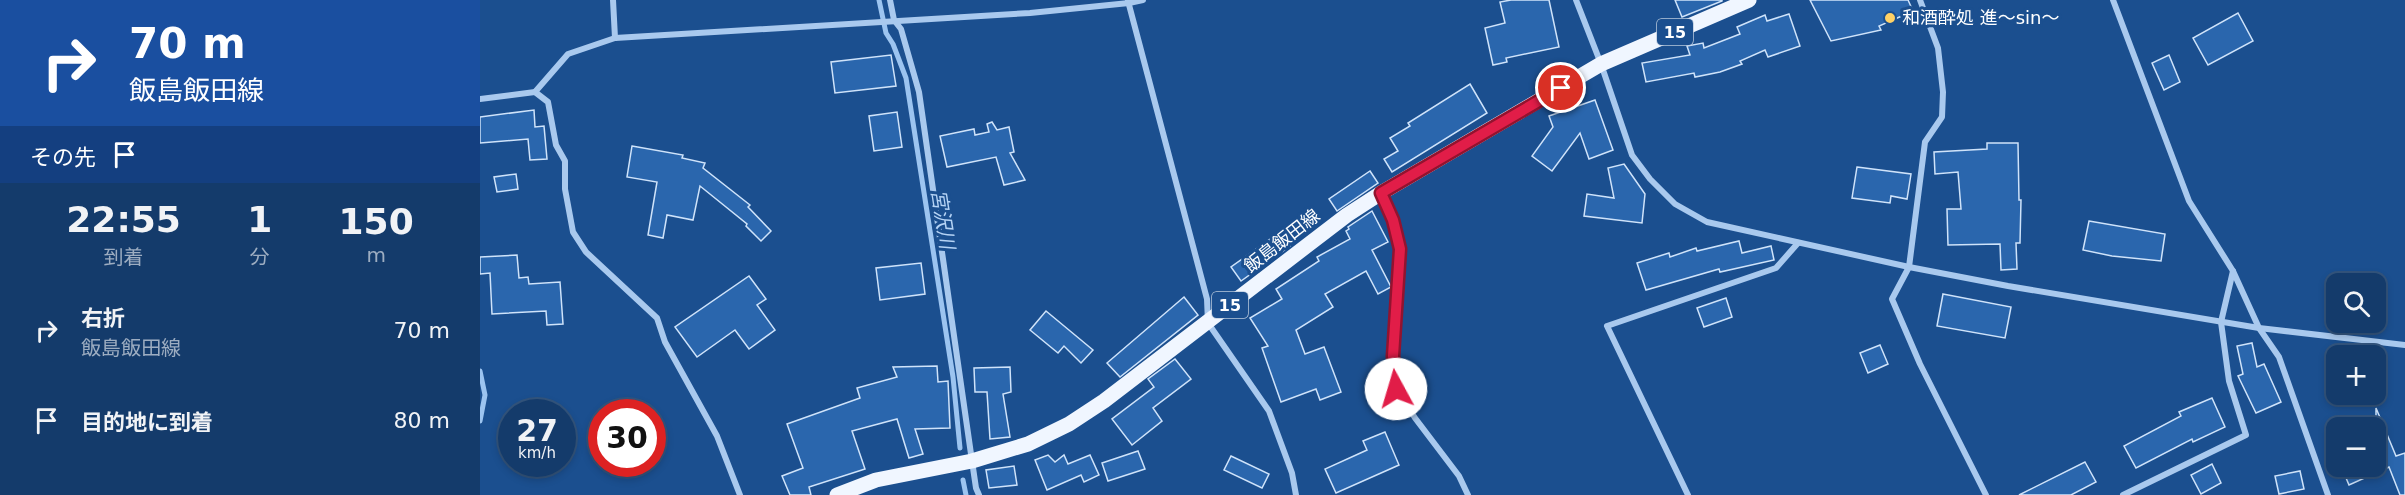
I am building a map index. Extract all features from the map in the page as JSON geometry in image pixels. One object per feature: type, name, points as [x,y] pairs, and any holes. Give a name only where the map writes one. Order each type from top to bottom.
[{"type":"main road","name":"飯島飯田線","points":[[837,495],[876,480],[972,461],[1028,444],[1069,424],[1104,401],[1347,215],[1381,193],[1601,64],[1749,0]]},
{"type":"street","points":[[613,0],[615,38]]},
{"type":"street","points":[[890,0],[891,20]]},
{"type":"street","points":[[480,99],[535,92],[568,54],[615,38],[1030,13],[1143,0]]},
{"type":"street","points":[[1576,0],[1632,155],[1650,179],[1675,204],[1707,222],[1909,267],[2221,322],[2405,345]]},
{"type":"street","points":[[1920,0],[1938,48],[1943,92],[1942,117],[1925,142],[1909,267],[1892,299],[1920,364],[1986,495]]},
{"type":"street","points":[[2113,0],[2189,201],[2233,272],[2259,328],[2279,357],[2328,495]]},
{"type":"street","points":[[1128,2],[1207,299],[1208,322],[1269,411],[1292,473],[1296,495]]},
{"type":"street","points":[[891,20],[902,28],[919,92],[976,488],[979,495]]},
{"type":"street","points":[[535,92],[548,102],[556,145],[565,161],[565,189],[573,232],[586,252],[657,318],[664,342],[717,436],[740,495]]},
{"type":"street","points":[[1381,193],[1393,220],[1400,249],[1393,356],[1396,389],[1459,476],[1468,495]]},
{"type":"street","points":[[1688,495],[1606,326],[1776,268],[1798,243]]},
{"type":"street","points":[[2123,495],[2246,435],[2229,381],[2221,322],[2233,272]]},
{"type":"building","points":[[1549,0],[1559,47],[1506,58],[1507,62],[1493,65],[1485,28],[1505,23],[1500,2]]},
{"type":"building","points":[[1675,0],[1722,0],[1722,1],[1682,17]]},
{"type":"building","points":[[1810,0],[1908,0],[1913,11],[1879,26],[1881,30],[1831,41]]},
{"type":"building","points":[[2238,13],[2253,41],[2208,65],[2193,38]]},
{"type":"building","points":[[1789,14],[1800,46],[1768,57],[1765,50],[1740,61],[1742,64],[1720,72],[1695,77],[1694,73],[1646,82],[1642,63],[1690,55],[1687,46],[1703,43],[1704,48],[1740,34],[1737,27],[1765,15],[1767,21]]},
{"type":"building","points":[[891,55],[896,86],[835,93],[831,62]]},
{"type":"building","points":[[2169,55],[2180,82],[2164,90],[2152,63]]},
{"type":"building","points":[[1470,84],[1487,113],[1392,172],[1384,159],[1398,151],[1390,138],[1410,126],[1408,123]]},
{"type":"building","points":[[1595,100],[1613,150],[1589,159],[1580,133],[1552,171],[1532,156],[1553,127],[1549,116]]},
{"type":"building","points":[[534,110],[535,127],[544,126],[547,159],[530,160],[528,139],[480,143],[480,117]]},
{"type":"building","points":[[897,112],[902,147],[874,151],[869,116]]},
{"type":"building","points":[[992,122],[997,130],[1009,127],[1014,152],[1010,153],[1025,180],[1004,185],[996,157],[947,167],[940,136],[974,129],[975,135],[989,132],[987,124]]},
{"type":"building","points":[[1987,143],[2018,143],[2019,200],[2021,200],[2020,243],[2016,243],[2017,269],[2001,270],[2000,244],[1948,245],[1947,209],[1961,209],[1958,172],[1935,174],[1934,152],[1987,149]]},
{"type":"building","points":[[632,146],[683,155],[682,158],[705,163],[703,168],[750,205],[748,207],[771,231],[761,241],[746,226],[747,224],[700,186],[693,220],[667,215],[663,238],[648,235],[657,182],[627,177]]},
{"type":"building","points":[[1624,164],[1645,194],[1642,223],[1584,216],[1587,194],[1614,198],[1608,168]]},
{"type":"building","points":[[1857,167],[1911,174],[1907,199],[1891,196],[1890,203],[1852,198]]},
{"type":"building","points":[[1370,171],[1378,183],[1337,211],[1329,199]]},
{"type":"building","points":[[516,174],[518,189],[497,192],[494,177]]},
{"type":"building","points":[[1372,211],[1388,242],[1372,250],[1391,287],[1378,294],[1366,271],[1325,294],[1333,307],[1296,330],[1305,354],[1324,347],[1341,392],[1320,400],[1316,389],[1281,402],[1262,348],[1268,346],[1250,318],[1282,299],[1276,289],[1319,261],[1317,257],[1350,239],[1346,231],[1348,227]]},
{"type":"building","points":[[2089,221],[2165,234],[2161,261],[2112,256],[2083,250]]},
{"type":"building","points":[[1280,232],[1290,246],[1241,281],[1231,267]]},
{"type":"building","points":[[1739,241],[1742,253],[1771,246],[1774,260],[1720,272],[1719,269],[1646,290],[1637,263],[1669,253],[1670,257],[1696,248],[1697,251]]},
{"type":"building","points":[[517,255],[519,278],[528,277],[529,284],[560,282],[563,324],[547,325],[546,311],[492,314],[490,273],[480,274],[480,257]]},
{"type":"building","points":[[921,263],[925,294],[880,300],[876,268]]},
{"type":"building","points":[[749,276],[766,299],[757,305],[775,330],[749,349],[735,330],[697,357],[675,327]]},
{"type":"building","points":[[1943,294],[2011,307],[2005,338],[1937,326]]},
{"type":"building","points":[[1184,297],[1198,315],[1120,377],[1107,363]]},
{"type":"building","points":[[1726,298],[1732,317],[1704,327],[1697,308]]},
{"type":"building","points":[[1046,311],[1093,350],[1081,363],[1064,346],[1058,353],[1030,330]]},
{"type":"building","points":[[2252,343],[2257,367],[2264,364],[2281,402],[2256,413],[2238,376],[2243,374],[2237,346]]},
{"type":"building","points":[[1880,345],[1888,364],[1868,373],[1860,353]]},
{"type":"building","points":[[1175,359],[1191,379],[1153,408],[1162,421],[1132,445],[1112,419],[1154,387],[1148,379]]},
{"type":"building","points":[[937,366],[938,382],[948,381],[950,428],[915,429],[923,454],[909,458],[897,419],[852,431],[865,469],[809,487],[811,495],[790,495],[782,476],[803,468],[787,424],[860,398],[857,388],[897,377],[893,367]]},
{"type":"building","points":[[1010,367],[1011,392],[1003,394],[1010,437],[990,439],[987,392],[975,392],[974,368]]},
{"type":"building","points":[[2212,398],[2225,427],[2193,442],[2192,439],[2136,468],[2124,446],[2181,416],[2179,412]]},
{"type":"building","points":[[1385,432],[1399,465],[1336,493],[1325,469],[1367,450],[1363,441]]},
{"type":"building","points":[[2386,432],[2396,456],[2405,453],[2405,495],[2400,495],[2389,467],[2386,468]]},
{"type":"building","points":[[1138,451],[1145,469],[1108,481],[1102,463]]},
{"type":"building","points":[[1048,455],[1055,462],[1064,455],[1068,464],[1090,455],[1099,475],[1084,482],[1081,475],[1047,490],[1035,460]]},
{"type":"building","points":[[1231,456],[1269,474],[1262,488],[1224,470]]},
{"type":"building","points":[[2085,462],[2096,482],[2071,495],[2019,495]]},
{"type":"building","points":[[2212,464],[2221,483],[2201,494],[2191,475]]},
{"type":"building","points":[[1014,466],[1017,485],[989,488],[986,470]]},
{"type":"building","points":[[2300,471],[2304,489],[2279,494],[2275,476]]},
{"type":"building","points":[[2346,477],[2367,477],[2349,485]]},
{"type":"waterway","name":"宮沢川","points":[[879,0],[886,33],[893,44],[906,78],[953,377],[960,448]]},
{"type":"waterway","points":[[480,371],[485,395],[480,421]]},
{"type":"waterway","name":"宮沢川","points":[[963,480],[966,495]]},
{"type":"place","name":"和酒酔処 進〜sin〜","points":[[1890,18]]},
{"type":"route","points":[[1396,389],[1393,356],[1400,249],[1393,220],[1381,193],[1561,88]]}]
